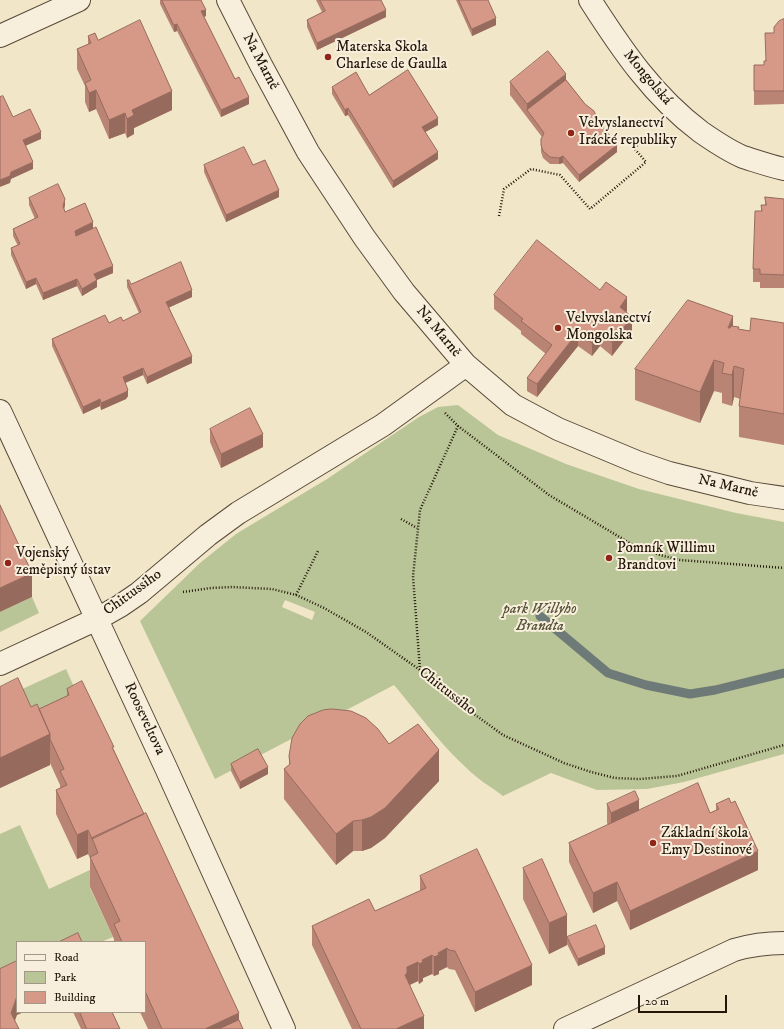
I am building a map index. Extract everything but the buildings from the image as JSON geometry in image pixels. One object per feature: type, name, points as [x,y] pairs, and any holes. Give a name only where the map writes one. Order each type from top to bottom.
[{"type":"street","points":[[0,36],[79,0]]},
{"type":"street","name":"Na Marně","points":[[228,0],[308,152],[364,237],[404,292],[466,365],[513,405],[558,429],[637,462],[670,473],[750,492],[784,498]]},
{"type":"street","name":"Mongolská","points":[[590,0],[611,33],[640,73],[663,99],[689,122],[713,140],[742,156],[784,169]]},
{"type":"street","name":"Chittussiho","points":[[0,664],[97,619],[120,606],[139,593],[208,535],[238,513],[383,425],[466,365]]},
{"type":"street","name":"Rooseveltova","points":[[0,411],[97,619],[284,1029]]},
{"type":"street","points":[[565,1029],[734,950],[750,945],[784,943]]},
{"type":"path","points":[[499,216],[504,189],[532,169],[560,175],[590,209],[646,162],[634,148],[644,139]]},
{"type":"path","points":[[426,394],[458,426],[549,495],[633,545],[660,555],[680,560],[784,568]]},
{"type":"path","points":[[420,670],[414,576],[417,528],[420,510],[458,426]]},
{"type":"path","points":[[401,519],[417,528]]},
{"type":"path","points":[[296,596],[318,550]]},
{"type":"path","name":"Chittussiho","points":[[182,593],[211,588],[232,587],[272,589],[296,596],[324,608],[366,632],[420,670],[438,688],[503,735],[564,763],[615,778],[639,779],[677,776],[784,745]]},
{"type":"green space","name":"park Willyho Brandta","points":[[458,405],[498,435],[566,464],[639,489],[736,513],[784,522],[784,754],[684,782],[647,789],[597,790],[551,773],[503,796],[483,782],[458,760],[394,685],[215,779],[140,621],[200,563],[236,534],[327,479],[419,417],[438,407]],"holes":[[[285,600],[315,612],[312,620],[282,607]]]},
{"type":"green space","points":[[32,597],[39,613],[0,632],[0,612]]},
{"type":"green space","points":[[66,669],[82,705],[37,734],[18,691]]},
{"type":"green space","points":[[20,825],[49,889],[92,869],[90,888],[113,937],[103,941],[16,941],[16,981],[0,988],[0,834]]},
{"type":"waterway","points":[[540,616],[608,673],[646,685],[690,694],[715,690],[784,673]]},
{"type":"place","name":"Materska Skola Charlese de Gaulla","points":[[328,57]]},
{"type":"place","name":"Velvyslanectví Irácké republiky","points":[[571,133]]},
{"type":"place","name":"Velvyslanectví Mongolska","points":[[558,328]]},
{"type":"place","name":"Pomník Willimu Brandtovi","points":[[609,558]]},
{"type":"place","name":"Vojenský zeměpisný ústav","points":[[8,563]]},
{"type":"place","name":"Základní škola Emy Destinové","points":[[653,843]]}]
